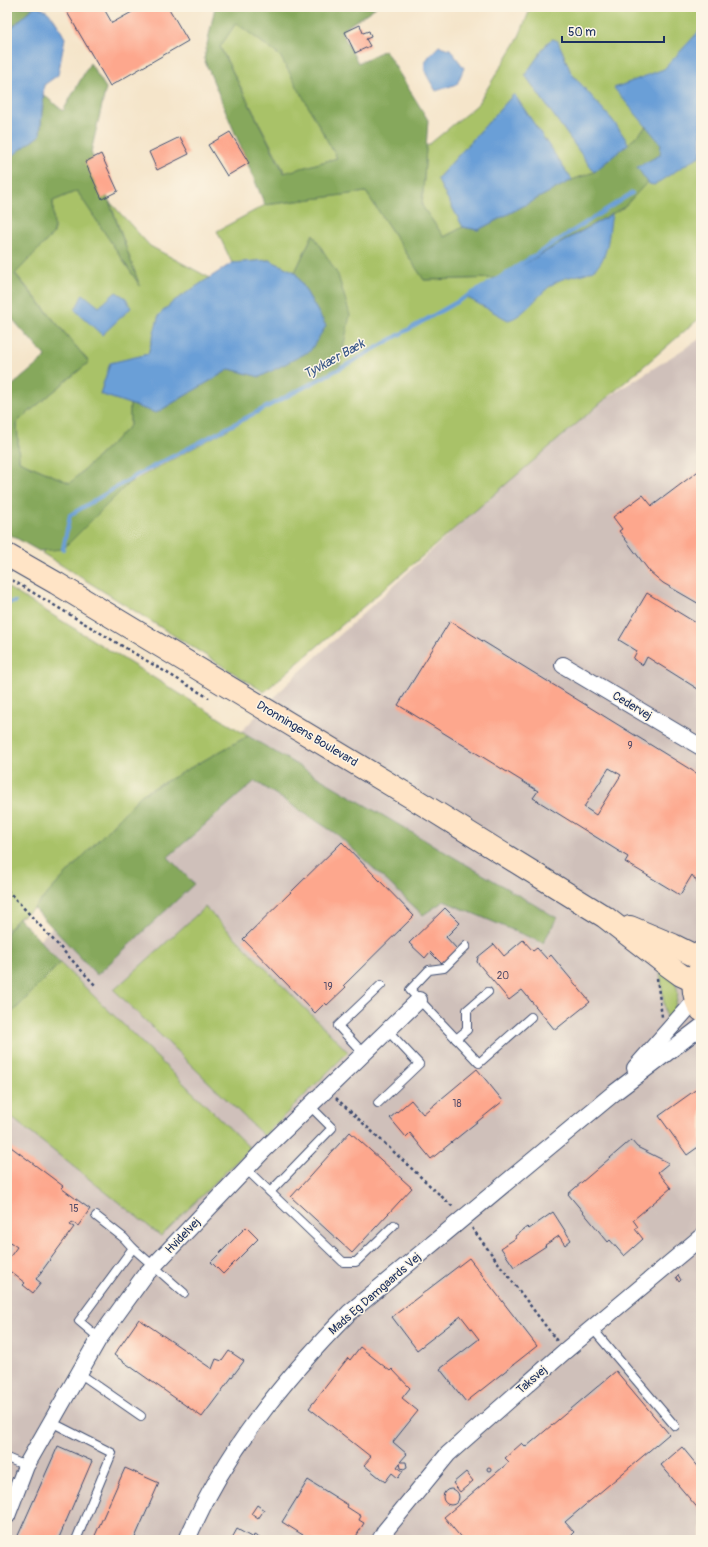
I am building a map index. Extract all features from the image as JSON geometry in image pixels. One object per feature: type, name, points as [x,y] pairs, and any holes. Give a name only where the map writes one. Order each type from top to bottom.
[{"type":"main road","name":"Dronningens Boulevard","points":[[7,555],[389,784],[604,917],[681,975],[698,990]]},
{"type":"main road","name":"Dronningens Boulevard","points":[[604,917],[669,943],[701,959]]},
{"type":"street","name":"Cedervej","points":[[563,665],[701,747]]},
{"type":"street","name":"Mads Eg Damgaards Vej","points":[[614,1093],[669,1029],[698,990]]},
{"type":"street","name":"Hvidelvej","points":[[7,1516],[26,1466],[99,1338],[153,1267],[246,1169],[419,1000]]},
{"type":"street","name":"Mads Eg Damgaards Vej","points":[[187,1540],[220,1477],[244,1437],[313,1349],[349,1313],[614,1093],[701,1028]]},
{"type":"street","name":"Taksvej","points":[[380,1540],[385,1531],[448,1454],[592,1328],[701,1237]]},
{"type":"lane","points":[[466,946],[444,968],[430,970],[410,990],[479,1063],[531,1017]]},
{"type":"lane","points":[[364,1054],[338,1026],[381,985]]},
{"type":"lane","points":[[456,1039],[467,1030],[467,1010],[488,992]]},
{"type":"lane","points":[[378,1103],[419,1064],[388,1031]]},
{"type":"lane","points":[[270,1192],[332,1128],[310,1106]]},
{"type":"lane","points":[[246,1169],[343,1262],[356,1262],[394,1225]]},
{"type":"lane","points":[[96,1216],[124,1238],[153,1267],[184,1293]]},
{"type":"lane","points":[[99,1338],[79,1321],[133,1248]]},
{"type":"lane","points":[[592,1328],[675,1426]]},
{"type":"lane","points":[[79,1373],[141,1416]]},
{"type":"lane","points":[[51,1422],[112,1454],[76,1540]]},
{"type":"lane","points":[[7,1458],[26,1466]]},
{"type":"path","points":[[7,578],[212,699]]},
{"type":"path","points":[[7,890],[95,985]]},
{"type":"path","points":[[656,971],[662,1021],[669,1029]]},
{"type":"shaded area","points":[[701,338],[701,1540],[7,1540],[7,974],[293,678],[577,417]]},
{"type":"green space","points":[[7,7],[34,7],[7,32]]},
{"type":"green space","points":[[215,7],[376,7],[341,31],[358,63],[385,50],[428,120],[422,206],[444,237],[463,227],[478,230],[572,180],[594,172],[628,144],[650,123],[674,154],[624,207],[499,278],[424,280],[366,192],[265,205],[204,59]],"holes":[[[236,23],[280,56],[337,158],[284,173],[220,47]]]},
{"type":"green space","points":[[531,7],[701,7],[701,317],[264,692],[42,553],[70,515],[339,369],[313,234],[295,272],[269,260],[232,263],[217,231],[265,205],[366,192],[424,280],[499,278],[624,207],[650,123],[628,144],[614,122],[571,73],[562,50],[553,39],[548,42],[525,75],[594,172],[572,180],[514,94],[437,179],[463,227],[444,237],[422,206],[426,147],[477,105],[518,39]]},
{"type":"green space","points":[[236,23],[281,56],[337,158],[285,173],[220,47]]},
{"type":"green space","points":[[90,63],[106,88],[91,152],[140,286],[77,191],[53,201],[54,233],[15,274],[89,362],[17,422],[19,461],[70,483],[130,426],[130,404],[156,413],[230,369],[260,377],[326,326],[295,272],[313,234],[338,275],[350,315],[339,369],[137,475],[63,549],[39,551],[7,533],[7,390],[46,357],[7,313],[7,160],[40,135],[44,95],[63,111]]},
{"type":"green space","points":[[77,191],[139,284],[110,202],[150,246],[210,278],[174,301],[159,315],[148,354],[110,364],[100,394],[130,404],[130,426],[70,483],[19,461],[17,422],[89,362],[15,273],[54,233],[53,201]]},
{"type":"green space","points":[[7,587],[248,736],[141,795],[34,908],[19,918],[7,931]]},
{"type":"green space","points":[[248,736],[557,918],[543,943],[444,901],[423,915],[338,835],[255,781],[168,857],[194,884],[97,975],[34,908],[141,795]]},
{"type":"green space","points":[[205,907],[348,1052],[264,1136],[114,990]]},
{"type":"green space","points":[[19,918],[60,963],[7,1018],[7,931]]},
{"type":"green space","points":[[60,963],[250,1148],[161,1236],[7,1114],[7,1018]]},
{"type":"green space","points":[[664,967],[674,981],[678,993],[675,1006],[668,1022],[666,1019],[660,973]]},
{"type":"water","points":[[34,7],[45,10],[49,13],[65,38],[58,75],[44,85],[40,135],[7,160],[7,32]]},
{"type":"water","points":[[701,29],[701,155],[654,185],[649,184],[637,167],[660,155],[661,144],[614,88],[664,69]]},
{"type":"water","points":[[553,39],[558,41],[571,73],[614,122],[628,144],[594,172],[525,75],[548,42]]},
{"type":"water","points":[[439,46],[450,49],[464,68],[457,84],[436,91],[424,67],[428,58]]},
{"type":"water","points":[[514,94],[572,180],[478,230],[463,227],[437,179]]},
{"type":"water","points":[[612,214],[606,251],[597,267],[587,273],[563,279],[551,285],[527,309],[514,318],[508,320],[466,297]]},
{"type":"water","points":[[269,260],[295,272],[326,326],[310,351],[260,377],[230,369],[156,413],[100,394],[110,363],[148,354],[159,315],[174,301],[232,263]]},
{"type":"water","points":[[116,292],[126,298],[131,308],[102,335],[75,310],[83,294],[99,307]]},
{"type":"building","points":[[64,7],[103,7],[112,23],[141,7],[168,7],[188,41],[110,86]]},
{"type":"building","points":[[360,25],[363,33],[369,31],[371,37],[366,39],[370,46],[355,53],[345,32]]},
{"type":"building","points":[[230,132],[249,163],[227,176],[208,145]]},
{"type":"building","points":[[180,137],[189,154],[157,170],[149,152]]},
{"type":"building","points":[[101,154],[118,191],[102,199],[85,162]]},
{"type":"building","points":[[701,469],[701,605],[663,583],[650,572],[619,531],[622,529],[613,517],[643,495],[652,506]]},
{"type":"building","points":[[647,593],[701,626],[701,691],[647,657],[643,665],[633,659],[637,651],[619,640]]},
{"type":"building","points":[[450,621],[701,776],[701,893],[697,888],[700,886],[692,875],[680,895],[625,862],[628,857],[533,798],[538,791],[398,705]],"holes":[[[609,768],[621,775],[596,815],[584,807]]]},
{"type":"building","points":[[342,842],[414,916],[344,985],[346,987],[327,1005],[325,1003],[315,1013],[243,939]]},
{"type":"building","points":[[445,908],[460,923],[446,937],[457,949],[442,964],[430,952],[425,958],[409,943]]},
{"type":"building","points":[[523,940],[533,951],[537,948],[547,959],[551,955],[590,1002],[555,1030],[522,990],[509,1000],[477,962],[478,957],[494,944],[504,956]]},
{"type":"building","points":[[477,1069],[503,1101],[431,1159],[410,1133],[406,1137],[390,1118],[411,1100],[423,1114]]},
{"type":"building","points":[[701,1086],[701,1145],[687,1155],[659,1116]]},
{"type":"building","points":[[350,1132],[412,1188],[352,1253],[291,1197]]},
{"type":"building","points":[[631,1140],[637,1147],[669,1163],[658,1172],[671,1188],[633,1220],[638,1227],[635,1229],[643,1239],[624,1256],[610,1240],[608,1242],[568,1194]]},
{"type":"building","points":[[11,1147],[63,1186],[61,1188],[90,1209],[78,1226],[72,1222],[70,1225],[74,1227],[36,1279],[41,1283],[33,1293],[23,1285],[25,1283],[7,1269],[7,1261],[17,1247],[7,1240],[7,1153]]},
{"type":"building","points":[[553,1212],[571,1240],[565,1245],[559,1236],[514,1267],[501,1248],[516,1238],[515,1236],[527,1227],[529,1229]]},
{"type":"building","points":[[246,1227],[258,1239],[223,1274],[211,1262]]},
{"type":"building","points":[[469,1258],[537,1346],[466,1402],[440,1369],[479,1339],[461,1316],[417,1350],[392,1317]]},
{"type":"building","points":[[678,1275],[681,1280],[679,1282],[676,1277]]},
{"type":"building","points":[[139,1319],[212,1369],[216,1359],[222,1361],[229,1351],[244,1361],[202,1417],[114,1355]]},
{"type":"building","points":[[360,1347],[390,1371],[392,1369],[410,1388],[402,1398],[418,1411],[393,1442],[407,1454],[400,1462],[406,1462],[407,1467],[404,1469],[401,1468],[400,1463],[397,1467],[403,1471],[398,1478],[392,1473],[385,1482],[364,1465],[371,1457],[309,1408],[348,1358],[350,1360]]},
{"type":"building","points":[[616,1371],[669,1434],[565,1522],[574,1532],[571,1535],[573,1537],[570,1540],[463,1540],[444,1517],[509,1462],[505,1458],[522,1443],[526,1447]]},
{"type":"building","points":[[58,1446],[92,1461],[58,1540],[16,1540]]},
{"type":"building","points":[[682,1447],[701,1470],[701,1512],[661,1465]]},
{"type":"building","points":[[487,1467],[491,1467],[491,1471],[487,1471]]},
{"type":"building","points":[[125,1468],[159,1483],[134,1540],[93,1540]]},
{"type":"building","points":[[466,1472],[473,1481],[460,1492],[453,1483]]},
{"type":"building","points":[[308,1480],[348,1505],[347,1507],[361,1516],[359,1520],[364,1523],[354,1540],[311,1540],[282,1522]]},
{"type":"building","points":[[451,1489],[458,1494],[459,1497],[454,1504],[451,1505],[444,1500],[443,1497],[448,1490]]},
{"type":"building","points":[[257,1505],[264,1510],[258,1519],[251,1514]]},
{"type":"building","points":[[237,1529],[253,1538],[254,1535],[263,1540],[231,1540]]},
{"type":"waterway","name":"Tyvkær Bæk","points":[[63,549],[70,515],[137,475],[339,369],[499,278],[632,193]]},
{"type":"waterway","name":"Tyvkær Bæk","points":[[7,603],[15,602]]}]
